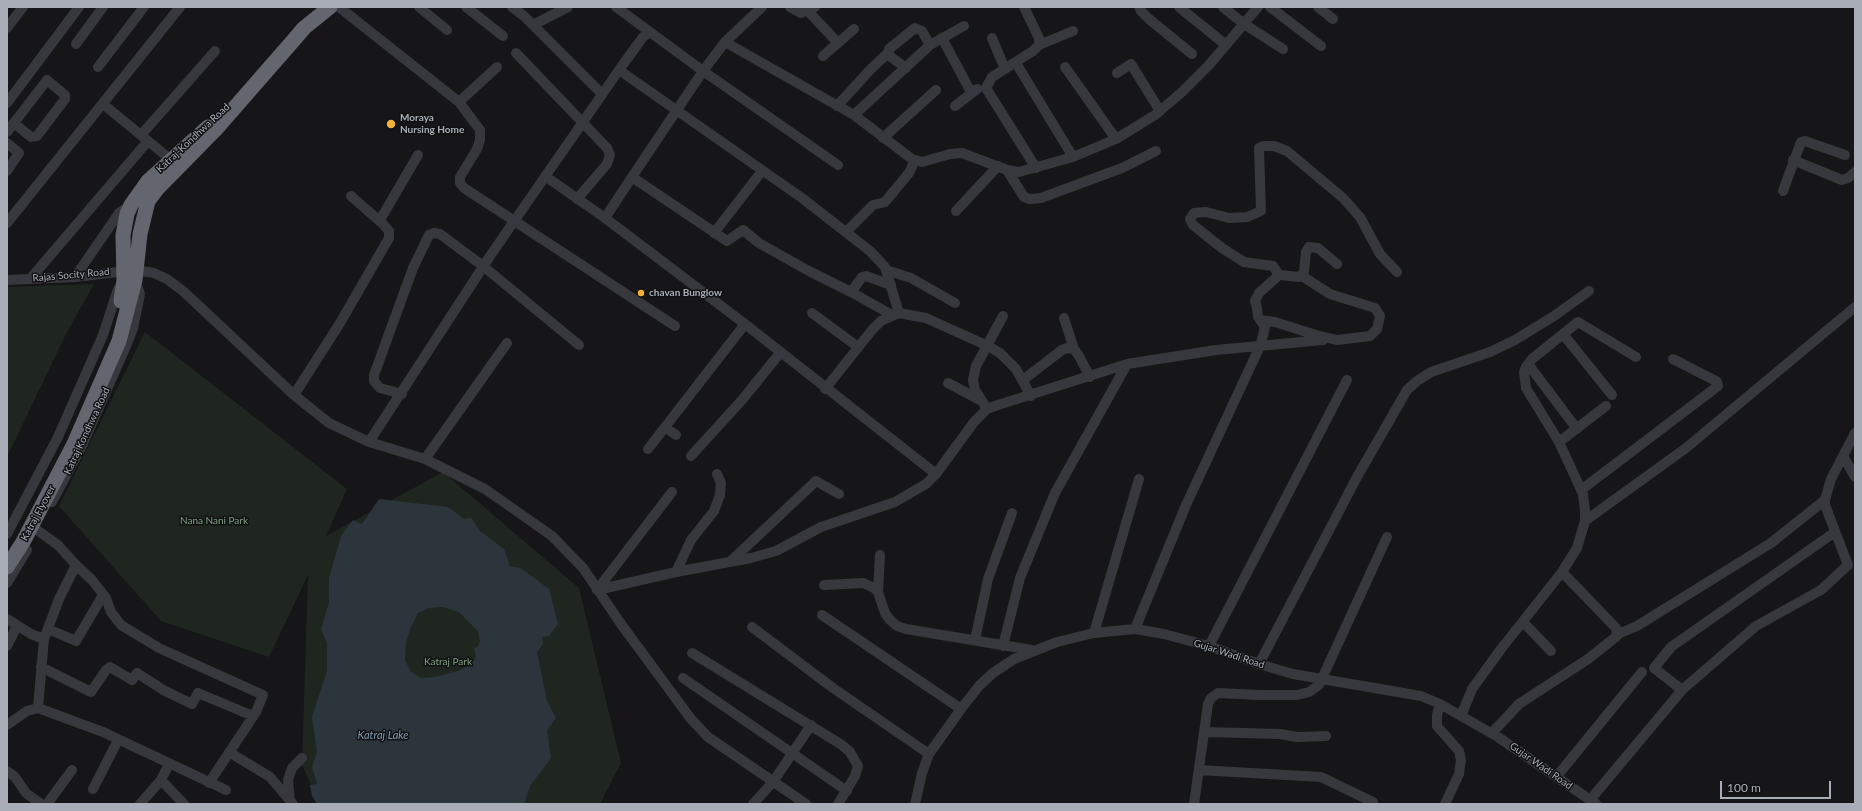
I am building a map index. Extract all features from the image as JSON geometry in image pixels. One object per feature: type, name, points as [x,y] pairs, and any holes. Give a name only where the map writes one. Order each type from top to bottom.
[{"type":"highway","name":"Katraj-Kondhwa Road","points":[[129,281],[123,235],[127,214],[131,205],[148,181],[170,159],[222,113],[281,39],[320,7]]},
{"type":"highway","name":"Katraj-Kondhwa Road","points":[[129,281],[148,201],[158,188],[211,135],[304,28],[330,7]]},
{"type":"highway","name":"Katraj Flyover","points":[[7,550],[66,440],[111,338],[129,281]]},
{"type":"highway","name":"Katraj Flyover","points":[[7,567],[23,542],[74,444],[119,341],[129,281]]},
{"type":"street","points":[[7,103],[79,7]]},
{"type":"street","points":[[76,44],[103,7]]},
{"type":"street","points":[[98,67],[144,7]]},
{"type":"street","points":[[7,223],[180,7]]},
{"type":"street","points":[[339,7],[459,102],[476,122],[480,130],[480,140],[460,177],[460,183],[464,188],[675,326]]},
{"type":"street","points":[[419,7],[447,30]]},
{"type":"street","points":[[466,7],[503,36]]},
{"type":"street","points":[[512,7],[533,25],[602,94]]},
{"type":"street","points":[[533,25],[568,7]]},
{"type":"street","points":[[616,7],[702,71],[838,165]]},
{"type":"street","points":[[605,218],[702,71],[726,42],[762,7]]},
{"type":"street","points":[[790,7],[795,12],[801,13],[811,9],[837,42]]},
{"type":"street","points":[[1024,7],[1039,38],[1038,45]]},
{"type":"street","points":[[1139,7],[1145,16],[1192,54]]},
{"type":"street","points":[[1179,7],[1226,45]]},
{"type":"street","points":[[1223,7],[1244,24],[1283,49]]},
{"type":"street","points":[[726,42],[854,115],[883,138],[915,160],[922,162],[950,154],[962,153],[1018,172],[1073,157],[1116,139],[1136,128],[1160,111],[1182,92],[1226,45],[1258,7]]},
{"type":"street","points":[[1270,7],[1321,46]]},
{"type":"street","points":[[1318,7],[1332,19]]},
{"type":"street","points":[[7,28],[21,8]]},
{"type":"street","points":[[854,115],[930,45],[964,26]]},
{"type":"street","points":[[837,106],[864,76],[889,52],[889,49],[915,28],[922,31],[930,45]]},
{"type":"street","points":[[823,56],[837,42],[854,30]]},
{"type":"street","points":[[1036,168],[986,88],[992,77],[1016,63],[1033,51],[1038,45],[1073,31]]},
{"type":"street","points":[[370,442],[483,266],[619,70],[643,37],[650,32]]},
{"type":"street","points":[[942,38],[971,92]]},
{"type":"street","points":[[992,38],[1005,69]]},
{"type":"street","points":[[30,279],[215,52]]},
{"type":"street","points":[[889,52],[891,57],[906,68]]},
{"type":"street","points":[[516,53],[607,148],[610,155],[607,164],[577,199]]},
{"type":"street","points":[[1016,63],[1073,157]]},
{"type":"street","points":[[1117,73],[1131,64],[1160,111]]},
{"type":"street","points":[[459,102],[497,67]]},
{"type":"street","points":[[1065,67],[1116,139]]},
{"type":"street","points":[[619,70],[762,171],[870,251],[886,270],[891,285],[896,314]]},
{"type":"street","points":[[7,132],[47,80],[66,95],[65,99],[37,136],[31,137],[14,123]]},
{"type":"street","points":[[955,106],[971,92],[988,83]]},
{"type":"street","points":[[883,138],[936,90]]},
{"type":"street","points":[[103,104],[170,159]]},
{"type":"street","points":[[1783,191],[1799,144],[1803,141],[1845,155]]},
{"type":"street","points":[[7,143],[19,153],[7,171]]},
{"type":"street","points":[[1279,275],[1273,266],[1244,262],[1222,248],[1193,225],[1190,219],[1194,213],[1206,212],[1229,218],[1247,216],[1262,211],[1259,148],[1264,146],[1274,146],[1287,151],[1343,198],[1360,217],[1380,254],[1397,272]]},
{"type":"street","points":[[1003,168],[1024,197],[1030,199],[1041,198],[1122,168],[1156,151]]},
{"type":"street","points":[[380,220],[418,155]]},
{"type":"street","points":[[846,232],[873,205],[885,202],[909,173],[915,160]]},
{"type":"street","points":[[1793,160],[1842,180],[1848,178],[1855,172]]},
{"type":"street","points":[[956,211],[1003,168]]},
{"type":"street","points":[[714,233],[762,171]]},
{"type":"street","points":[[545,176],[605,218],[745,324],[936,474]]},
{"type":"street","points":[[632,177],[727,241],[743,230],[759,243],[807,270],[896,314],[926,318],[988,346],[1009,360],[1023,380],[1031,396]]},
{"type":"street","points":[[294,395],[390,238],[388,231],[380,220],[350,196]]},
{"type":"street","points":[[75,277],[119,213],[131,205]]},
{"type":"street","points":[[402,394],[380,388],[374,381],[374,375],[404,290],[429,235],[434,232],[440,234],[483,266],[579,345]]},
{"type":"street","points":[[1302,276],[1306,252],[1309,247],[1318,248],[1337,264]]},
{"type":"street","points":[[886,270],[911,278],[955,303]]},
{"type":"street","name":"Rajas Socity Road","points":[[7,280],[75,277],[129,281],[154,273],[184,291],[294,395],[329,423],[370,442],[425,459],[485,489],[523,514],[552,536],[583,568],[597,590],[691,719],[708,737],[806,804]]},
{"type":"street","points":[[1135,629],[1189,498],[1261,344],[1265,327],[1260,320],[1255,301],[1259,293],[1279,275],[1302,276],[1330,294],[1375,308],[1380,316],[1377,329],[1370,336],[1337,340],[1275,322],[1260,320]]},
{"type":"street","points":[[851,292],[862,277],[866,276],[891,285]]},
{"type":"street","points":[[7,534],[58,437],[103,335],[116,291],[129,281]]},
{"type":"street","name":"Katraj Kondhwa Road","points":[[7,583],[81,448],[127,344],[133,328],[140,294],[129,281]]},
{"type":"street","points":[[1259,664],[1357,477],[1407,390],[1417,381],[1432,372],[1490,352],[1515,340],[1554,316],[1589,291]]},
{"type":"street","points":[[1584,521],[1686,448],[1855,307]]},
{"type":"street","points":[[812,313],[858,347]]},
{"type":"street","points":[[826,389],[858,347],[881,321],[896,314]]},
{"type":"street","points":[[987,409],[975,390],[973,380],[976,366],[1003,316]]},
{"type":"street","points":[[1064,318],[1074,349],[1090,377]]},
{"type":"street","points":[[1461,716],[1472,689],[1501,648],[1562,572],[1577,548],[1584,521],[1585,511],[1581,490],[1559,442],[1526,388],[1524,372],[1528,364],[1578,322],[1636,357]]},
{"type":"street","points":[[648,448],[745,324]]},
{"type":"street","points":[[1563,334],[1612,395]]},
{"type":"street","points":[[597,590],[776,551],[821,527],[895,502],[926,484],[936,474],[974,422],[987,409],[1127,364],[1261,344],[1323,340]]},
{"type":"street","points":[[425,459],[507,343]]},
{"type":"street","points":[[1023,380],[1062,350],[1068,348],[1074,349]]},
{"type":"street","points":[[691,456],[742,400],[780,353]]},
{"type":"street","points":[[1581,490],[1718,386],[1717,382],[1673,359]]},
{"type":"street","points":[[1003,646],[1020,578],[1049,506],[1127,364]]},
{"type":"street","points":[[1528,364],[1577,429]]},
{"type":"street","points":[[1209,646],[1347,380]]},
{"type":"street","points":[[948,383],[980,400]]},
{"type":"street","points":[[1559,442],[1606,406]]},
{"type":"street","points":[[665,427],[676,435]]},
{"type":"street","points":[[1593,802],[1682,690],[1756,626],[1821,590],[1853,561],[1844,554],[1824,504],[1831,479],[1855,433]]},
{"type":"street","points":[[1843,456],[1855,477]]},
{"type":"street","points":[[676,572],[691,540],[714,512],[720,495],[722,482],[717,474]]},
{"type":"street","points":[[1094,633],[1139,479]]},
{"type":"street","points":[[731,562],[816,481],[839,494]]},
{"type":"street","points":[[597,590],[672,492]]},
{"type":"street","points":[[1492,733],[1519,704],[1614,641],[1618,634],[1637,626],[1771,543],[1825,500]]},
{"type":"street","points":[[975,640],[988,579],[1012,513]]},
{"type":"street","points":[[37,530],[58,545],[92,580],[104,595],[111,612],[121,625],[159,648],[263,695],[253,716],[209,783]]},
{"type":"street","points":[[1682,690],[1654,668],[1671,647],[1835,532]]},
{"type":"street","points":[[1194,804],[1208,704],[1214,694],[1297,695],[1314,689],[1322,679],[1387,537]]},
{"type":"street","points":[[880,556],[878,592],[885,613],[897,626],[927,633],[1032,650]]},
{"type":"street","points":[[38,708],[44,638],[59,599],[76,565]]},
{"type":"street","points":[[1562,572],[1616,628],[1618,634]]},
{"type":"street","points":[[824,585],[863,584],[874,588],[878,592]]},
{"type":"street","points":[[48,629],[74,641],[77,640],[104,595]]},
{"type":"street","points":[[822,615],[961,709]]},
{"type":"street","points":[[7,619],[16,626],[44,638]]},
{"type":"street","points":[[1523,622],[1551,650]]},
{"type":"street","points":[[7,646],[16,626]]},
{"type":"street","points":[[752,627],[833,688],[929,754]]},
{"type":"street","name":"Gujar Wadi Road","points":[[915,804],[922,773],[929,754],[979,686],[993,673],[1014,659],[1032,650],[1057,642],[1094,633],[1135,629],[1209,646],[1259,664],[1293,674],[1421,696],[1440,704],[1492,733],[1593,802]]},
{"type":"street","points":[[692,653],[842,745],[856,760],[858,766],[855,776],[838,804]]},
{"type":"street","points":[[41,667],[91,692],[106,670],[110,667],[132,680],[137,673],[165,691],[192,704],[198,693],[253,716]]},
{"type":"street","points":[[1557,776],[1642,672]]},
{"type":"street","points":[[683,678],[847,791]]},
{"type":"street","points":[[1440,704],[1437,715],[1437,726],[1459,751],[1461,760],[1459,774],[1445,804]]},
{"type":"street","points":[[7,725],[27,711],[38,708],[65,717],[118,740],[226,790]]},
{"type":"street","points":[[753,804],[774,782],[810,725]]},
{"type":"street","points":[[1205,732],[1280,734],[1297,737],[1326,736]]},
{"type":"street","points":[[92,789],[118,740]]},
{"type":"street","points":[[229,752],[270,777],[291,803]]},
{"type":"street","points":[[291,803],[288,780],[292,768],[302,758]]},
{"type":"street","points":[[140,804],[160,780],[169,764]]},
{"type":"street","points":[[47,804],[72,770]]},
{"type":"street","points":[[1199,770],[1321,777],[1373,802]]},
{"type":"street","points":[[7,771],[15,776],[26,793],[41,804]]},
{"type":"street","points":[[160,780],[184,804]]},
{"type":"green space","points":[[94,284],[67,332],[7,457],[7,287]]},
{"type":"green space","name":"Katraj Park","points":[[145,332],[347,489],[326,536],[443,472],[579,588],[621,763],[600,804],[320,804],[302,765],[308,575],[269,657],[161,621],[59,506]]},
{"type":"water","name":"Katraj Lake","points":[[379,499],[448,507],[464,519],[471,518],[480,531],[504,549],[510,566],[521,568],[549,589],[558,624],[549,636],[542,637],[543,644],[537,652],[547,701],[556,718],[547,730],[551,758],[530,786],[524,804],[317,804],[312,796],[310,785],[317,784],[312,767],[317,752],[312,717],[327,671],[327,643],[321,629],[329,603],[329,578],[341,536],[353,520],[362,524]],"holes":[[[443,607],[459,612],[478,631],[480,641],[478,646],[474,649],[476,657],[470,665],[458,671],[435,677],[421,678],[411,672],[405,660],[406,642],[418,613],[429,608]]]},
{"type":"place","name":"Moraya Nursing Home","points":[[391,124]]},
{"type":"place","name":"chavan Bunglow","points":[[641,293]]},
{"type":"park label","name":"Nana Nani Park","points":[[214,521]]}]
